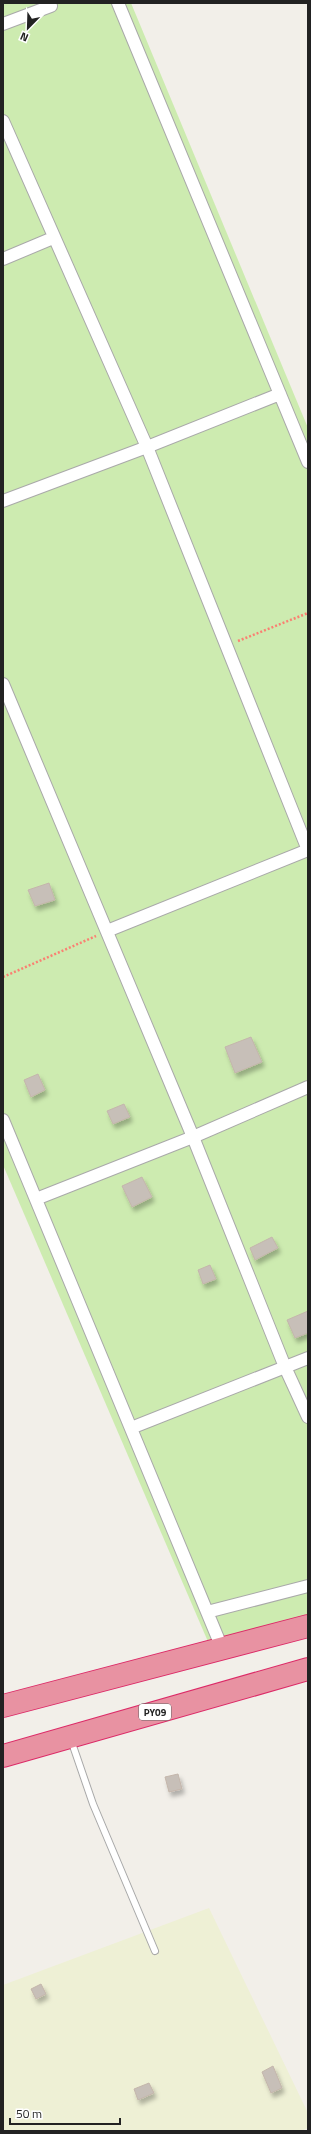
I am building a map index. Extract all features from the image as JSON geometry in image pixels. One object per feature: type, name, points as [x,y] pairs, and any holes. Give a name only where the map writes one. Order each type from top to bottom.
[{"type":"highway","points":[[3,1706],[308,1626]]},
{"type":"highway","name":"PY09","points":[[3,1756],[308,1669]]},
{"type":"street","points":[[118,3],[308,462]]},
{"type":"street","points":[[3,24],[51,6]]},
{"type":"street","points":[[3,122],[53,238],[147,447],[308,850],[107,931]]},
{"type":"street","points":[[3,259],[53,238]]},
{"type":"street","points":[[3,501],[147,447],[280,394]]},
{"type":"street","points":[[3,684],[193,1137],[285,1367],[308,1417]]},
{"type":"street","points":[[36,1199],[193,1137],[308,1087]]},
{"type":"street","points":[[3,1120],[222,1648]]},
{"type":"street","points":[[131,1428],[308,1358]]},
{"type":"street","points":[[207,1612],[308,1586]]},
{"type":"lane","points":[[70,1737],[93,1804],[155,1951]]},
{"type":"path","points":[[226,645],[308,613]]},
{"type":"path","points":[[3,977],[107,931]]},
{"type":"green space","points":[[3,3],[131,3],[308,428],[308,1617],[209,1644],[3,1165]]},
{"type":"green space","points":[[209,1908],[308,2113],[308,2128],[301,2131],[3,2131],[3,1985]]},
{"type":"building","points":[[49,883],[55,900],[35,906],[28,890]]},
{"type":"building","points":[[251,1037],[262,1062],[235,1073],[225,1047]]},
{"type":"building","points":[[38,1074],[45,1090],[31,1097],[24,1080]]},
{"type":"building","points":[[124,1104],[130,1117],[113,1124],[107,1111]]},
{"type":"building","points":[[142,1177],[152,1197],[132,1207],[122,1186]]},
{"type":"building","points":[[272,1237],[278,1248],[255,1260],[250,1248]]},
{"type":"building","points":[[210,1265],[216,1279],[203,1284],[198,1270]]},
{"type":"building","points":[[308,1311],[308,1333],[295,1338],[287,1320]]},
{"type":"building","points":[[178,1774],[182,1789],[169,1792],[165,1777]]},
{"type":"building","points":[[41,1984],[46,1994],[36,1999],[31,1989]]},
{"type":"building","points":[[273,2066],[282,2088],[271,2093],[262,2072]]},
{"type":"building","points":[[149,2083],[154,2093],[138,2100],[134,2089]]}]
